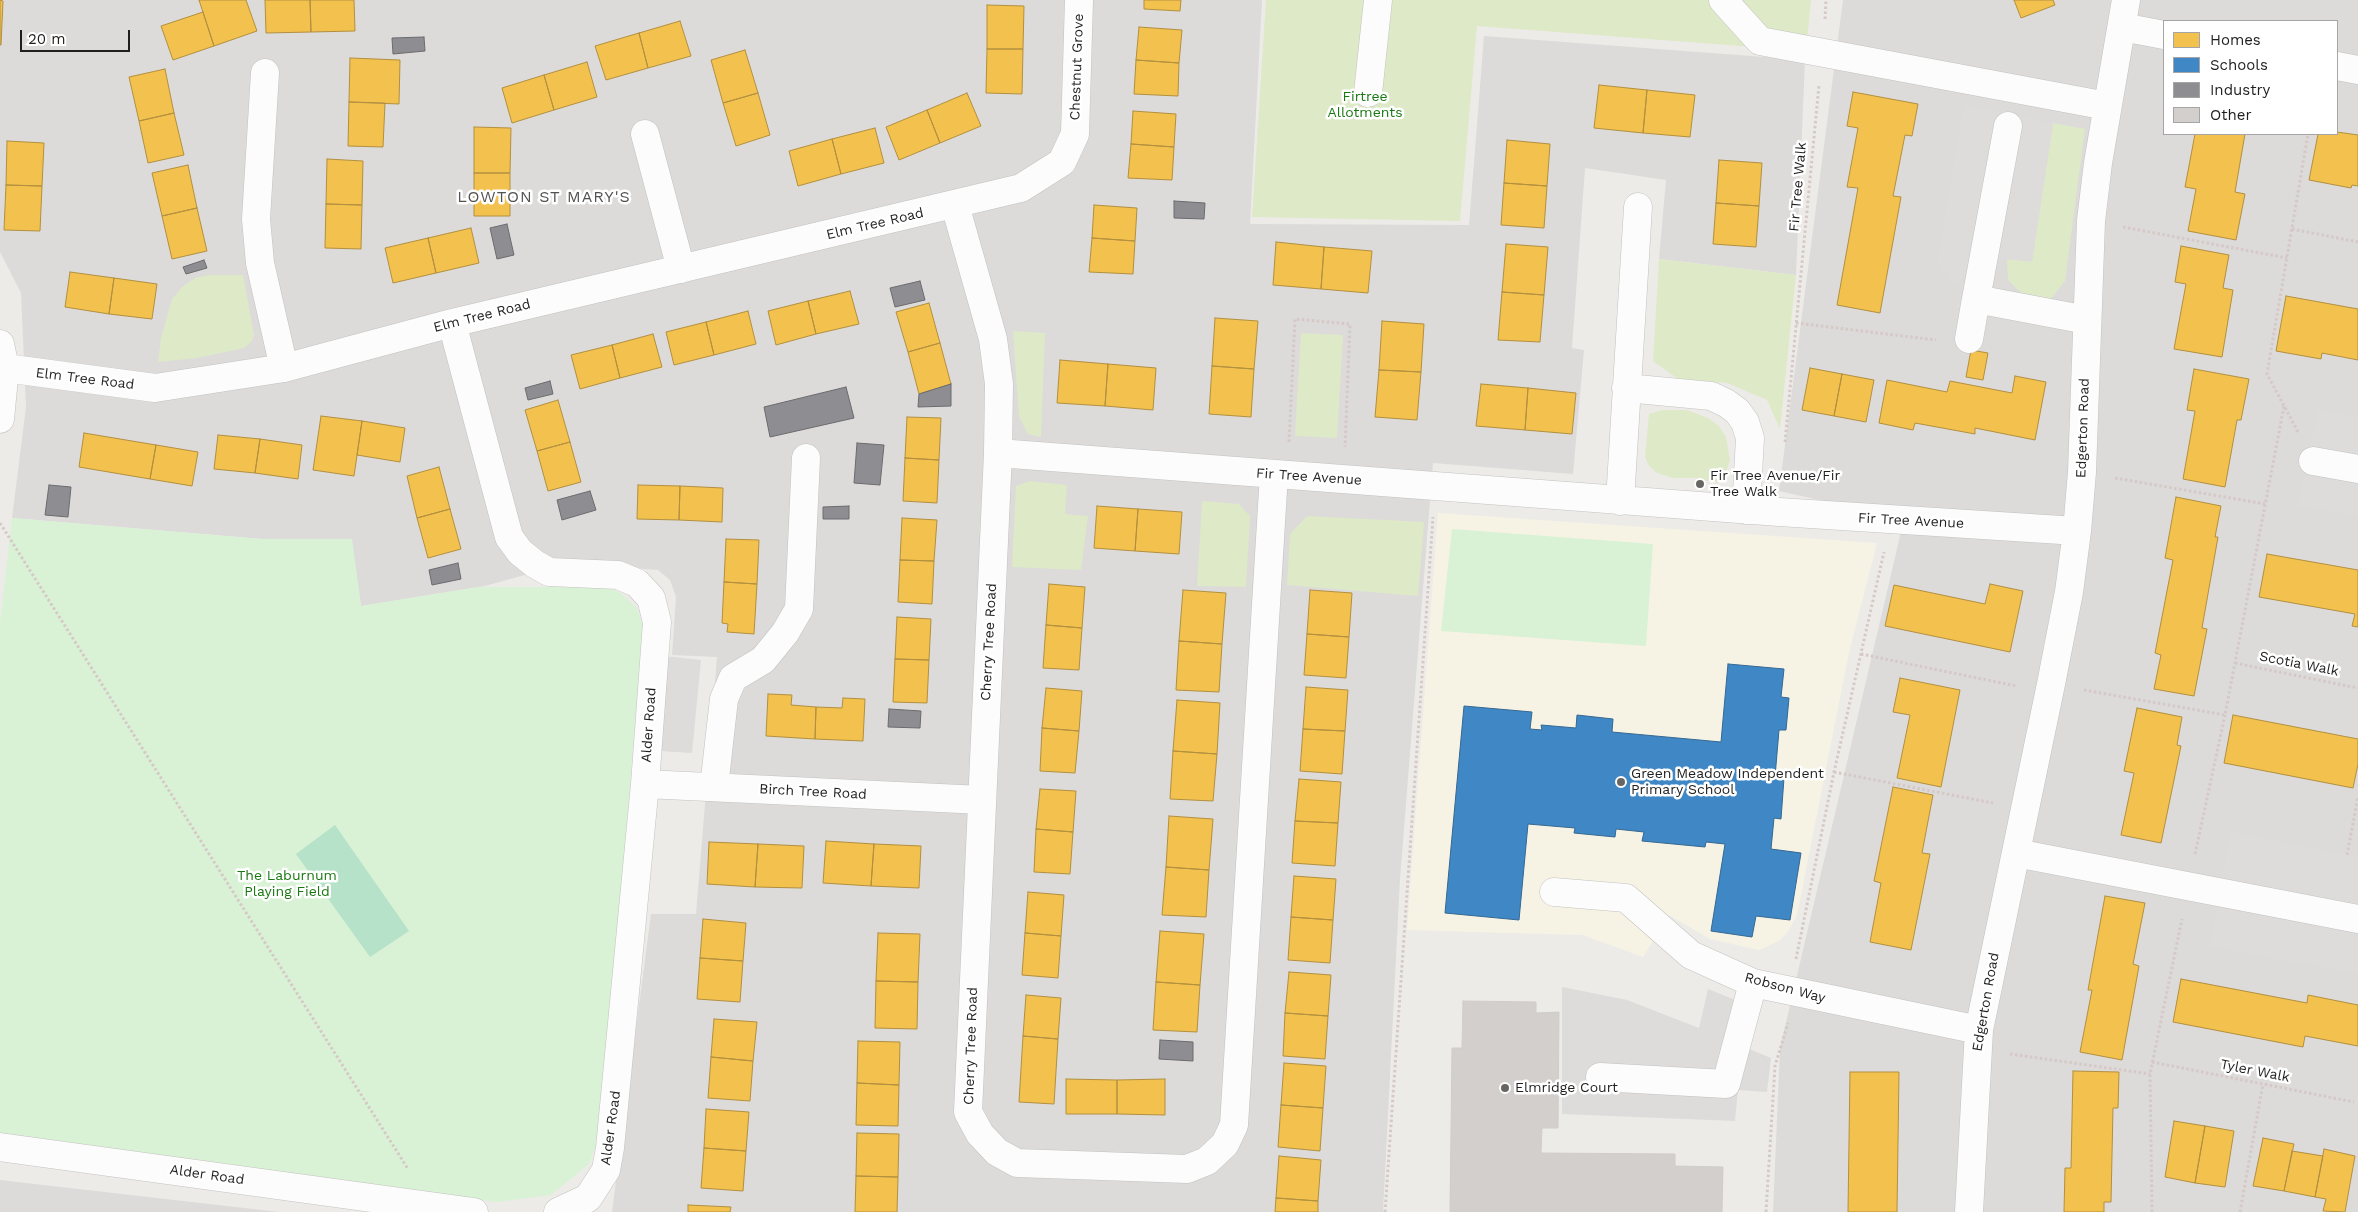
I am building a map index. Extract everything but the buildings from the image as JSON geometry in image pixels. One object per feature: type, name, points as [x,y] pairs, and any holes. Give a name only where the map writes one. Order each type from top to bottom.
[{"type":"street","name":"Chestnut Grove","points":[[1062,162],[1075,134],[1079,0]]},
{"type":"street","points":[[1368,93],[1378,0]]},
{"type":"street","points":[[1723,0],[1760,42],[2107,106]]},
{"type":"street","name":"Edgerton Road","points":[[1969,1212],[1978,1040],[2069,592],[2077,531],[2082,472],[2091,221],[2107,106],[2126,0]]},
{"type":"street","points":[[2122,27],[2163,35]]},
{"type":"street","points":[[2338,66],[2358,70]]},
{"type":"street","points":[[265,73],[256,219],[260,263],[284,368]]},
{"type":"street","points":[[1969,339],[2008,126]]},
{"type":"street","points":[[645,134],[681,269]]},
{"type":"street","name":"Elm Tree Road","points":[[2,356],[155,388],[284,368],[452,323],[1021,188],[1062,162]]},
{"type":"street","name":"Cherry Tree Road","points":[[955,205],[993,338],[999,384],[998,453],[968,1112],[980,1134],[997,1152],[1017,1163],[1187,1169],[1207,1161],[1225,1144],[1234,1125],[1281,475]]},
{"type":"street","points":[[1620,501],[1638,207]]},
{"type":"street","points":[[1976,299],[2087,320]]},
{"type":"street","name":"Alder Road","points":[[452,323],[509,537],[520,552],[549,572],[618,575],[637,583],[651,598],[657,622],[645,784],[611,1138],[606,1170],[588,1198],[558,1212]]},
{"type":"street","points":[[0,419],[2,356]]},
{"type":"street","points":[[1626,388],[1711,396],[1737,411],[1745,422],[1750,438],[1746,510]]},
{"type":"street","name":"Fir Tree Avenue","points":[[998,453],[1620,501],[2077,531]]},
{"type":"street","points":[[714,787],[724,699],[733,678],[763,660],[785,633],[799,609],[806,458]]},
{"type":"street","points":[[2313,460],[2358,469]]},
{"type":"street","name":"Birch Tree Road","points":[[645,784],[982,800]]},
{"type":"street","points":[[2016,853],[2358,919]]},
{"type":"street","name":"Robson Way","points":[[1554,892],[1626,898],[1691,955],[1753,983],[1978,1040]]},
{"type":"street","points":[[1600,1078],[1726,1084],[1753,983]]},
{"type":"street","name":"Alder Road","points":[[0,1147],[430,1209],[474,1212]]},
{"type":"path","name":"Fir Tree Walk","points":[[1785,446],[1822,52]]},
{"type":"path","points":[[2308,135],[2267,374],[2313,460]]},
{"type":"path","points":[[2091,221],[2287,258]]},
{"type":"path","points":[[2292,229],[2358,242]]},
{"type":"path","points":[[1281,475],[1295,319],[1350,324],[1344,480]]},
{"type":"path","points":[[1796,323],[1941,340],[1969,339]]},
{"type":"path","points":[[2152,1212],[2150,1074],[2225,715],[2284,406]]},
{"type":"path","points":[[2082,472],[2265,504]]},
{"type":"path","points":[[1385,1212],[1435,487]]},
{"type":"path","points":[[1766,1212],[1775,1066],[1793,993],[1834,772],[1891,520]]},
{"type":"path","points":[[0,524],[430,1209]]},
{"type":"path","points":[[1861,654],[2050,689],[2225,715]]},
{"type":"path","name":"Scotia Walk","points":[[2235,663],[2358,688]]},
{"type":"path","points":[[1834,772],[2025,809]]},
{"type":"path","points":[[2347,855],[2358,797]]},
{"type":"path","points":[[1978,1040],[2150,1074]]},
{"type":"path","name":"Tyler Walk","points":[[2152,1062],[2354,1102]]},
{"type":"path","points":[[2240,1212],[2263,1084]]},
{"type":"shaded area","points":[[0,0],[1262,0],[1250,224],[1469,225],[1484,36],[1805,60],[1796,275],[1659,259],[1666,180],[1585,168],[1572,348],[1584,350],[1573,474],[1433,463],[1400,879],[1383,1212],[612,1212],[651,914],[696,914],[717,657],[672,655],[676,597],[670,580],[658,570],[568,563],[485,586],[361,606],[351,539],[262,539],[12,518],[26,407],[21,293],[0,252]]},
{"type":"shaded area","points":[[1843,0],[2358,0],[2358,1212],[1773,1212],[1780,1048],[1904,519],[1779,491]]},
{"type":"shaded area","points":[[1964,105],[2053,123],[2032,262],[2007,259],[1981,269],[1953,284],[1937,262]]},
{"type":"shaded area","points":[[2318,410],[2358,417],[2358,516],[2297,506]]},
{"type":"shaded area","name":"Green Meadow Independent Primary School","points":[[1438,513],[1877,543],[1849,652],[1797,915],[1787,933],[1779,941],[1759,950],[1710,939],[1669,915],[1643,957],[1583,935],[1407,930]]},
{"type":"shaded area","points":[[664,656],[701,660],[692,753],[659,751]]},
{"type":"shaded area","points":[[2231,831],[2358,857],[2358,974],[2209,946]]},
{"type":"shaded area","points":[[1562,987],[1627,1000],[1699,1028],[1708,989],[1753,1007],[1742,1046],[1771,1058],[1767,1092],[1738,1090],[1735,1121],[1562,1114]]},
{"type":"shaded area","points":[[0,1180],[279,1212],[0,1212]]},
{"type":"green space","name":"Firtree Allotments","points":[[1266,0],[1811,0],[1806,51],[1477,26],[1460,221],[1252,217]]},
{"type":"green space","points":[[2053,123],[2085,129],[2065,281],[2050,300],[2027,299],[2008,280],[2007,259],[2032,261]]},
{"type":"green space","points":[[1659,259],[1796,275],[1780,429],[1767,400],[1727,383],[1678,379],[1653,361]]},
{"type":"green space","points":[[210,275],[243,275],[254,335],[252,341],[244,348],[197,358],[158,362],[161,338],[172,299],[182,287],[195,278]]},
{"type":"green space","points":[[1013,331],[1045,333],[1041,437],[1028,434],[1019,417]]},
{"type":"green space","points":[[1301,333],[1343,335],[1337,438],[1295,436]]},
{"type":"green space","points":[[1662,410],[1687,410],[1708,418],[1719,426],[1726,437],[1730,460],[1726,472],[1718,483],[1695,478],[1673,478],[1657,473],[1649,466],[1645,457],[1649,414]]},
{"type":"green space","points":[[1030,481],[1067,485],[1065,514],[1088,516],[1081,570],[1012,567],[1016,486]]},
{"type":"green space","points":[[1202,501],[1239,504],[1250,516],[1246,587],[1197,586]]},
{"type":"green space","points":[[1307,516],[1424,522],[1418,596],[1287,585],[1290,534]]},
{"type":"green space","name":"The Laburnum Playing Field","points":[[12,518],[262,539],[352,539],[361,606],[478,587],[595,587],[618,591],[637,608],[643,626],[602,1129],[589,1164],[551,1195],[497,1202],[0,1135],[0,624]]},
{"type":"green space","points":[[1452,529],[1653,544],[1646,646],[1441,631]]},
{"type":"green space","points":[[335,825],[409,931],[370,957],[296,854]]},
{"type":"place","name":"Fir Tree Avenue/Fir Tree Walk","points":[[1700,484]]},
{"type":"place","name":"Green Meadow Independent Primary School","points":[[1621,782]]},
{"type":"place","name":"Elmridge Court","points":[[1505,1088]]},
{"type":"district","name":"LOWTON ST MARY'S","points":[[544,197]]}]
